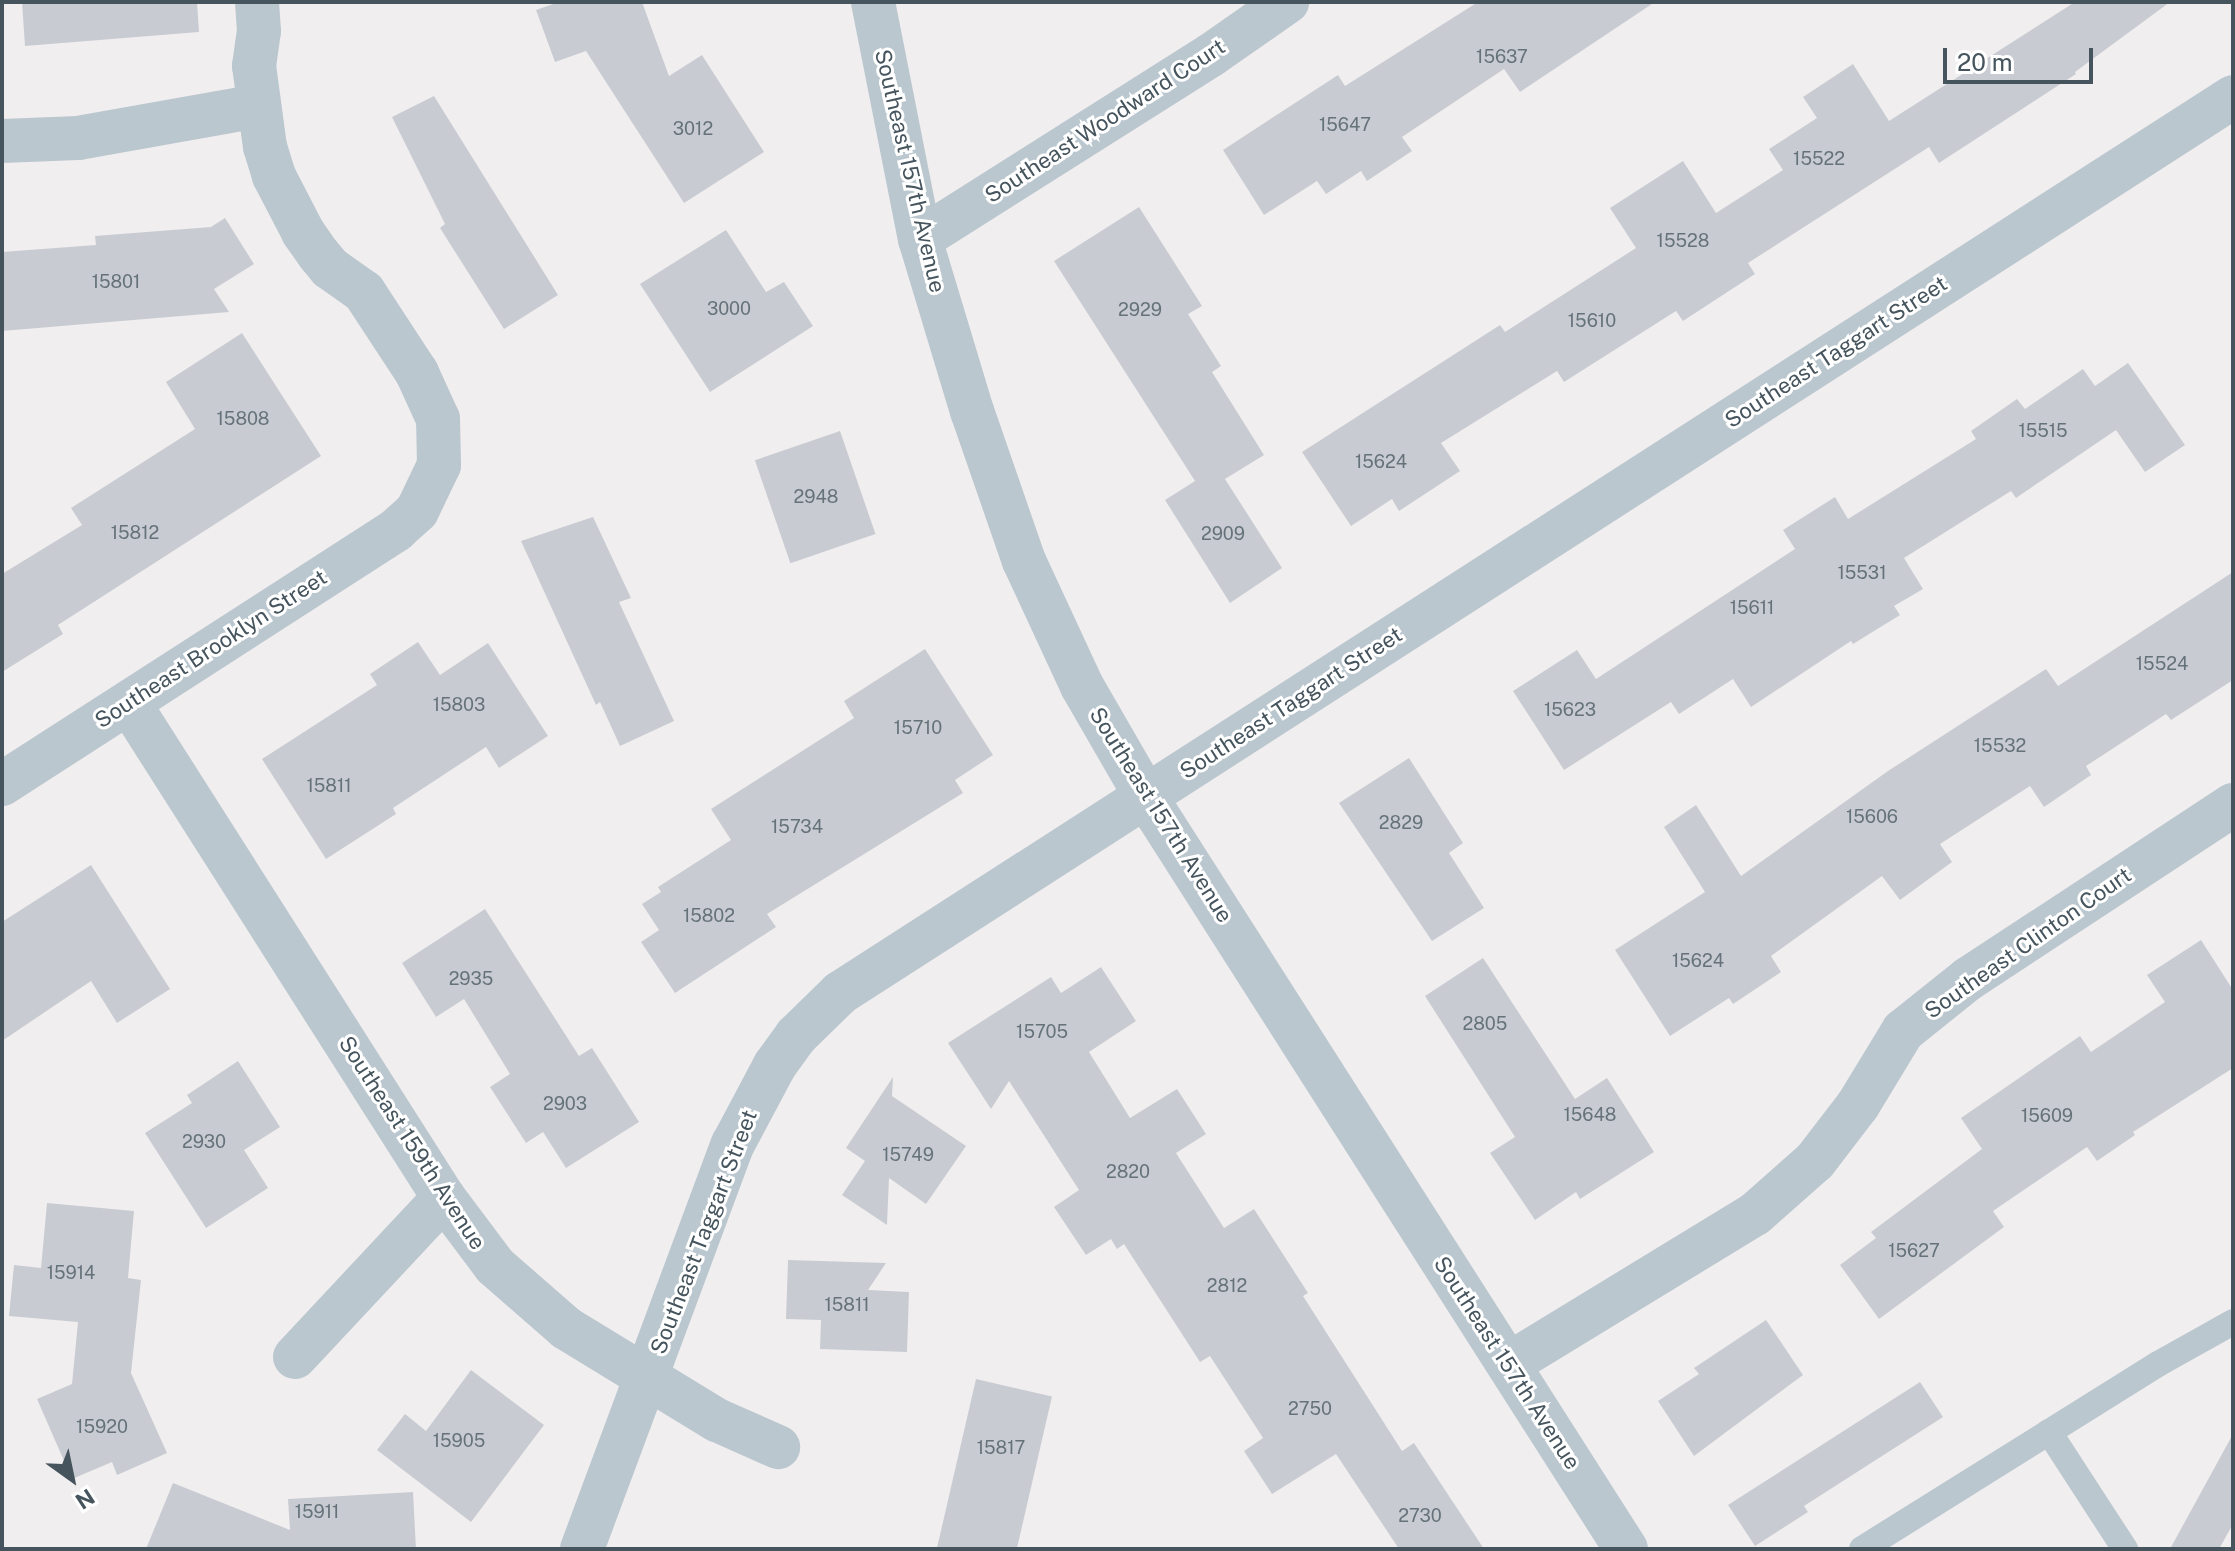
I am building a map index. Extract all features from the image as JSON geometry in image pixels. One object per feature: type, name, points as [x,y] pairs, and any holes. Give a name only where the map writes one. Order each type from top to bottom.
[{"type":"street","points":[[2,141],[78,138],[258,106],[254,66],[259,31],[257,2]]},
{"type":"street","name":"Southeast 157th Avenue","points":[[873,2],[920,239],[972,411],[1024,561],[1082,686],[1146,797],[1626,1549]]},
{"type":"street","name":"Southeast Woodward Court","points":[[920,239],[1211,55],[1287,2]]},
{"type":"street","name":"Southeast Taggart Street","points":[[778,1447],[717,1420],[648,1378],[733,1144],[775,1065],[796,1036],[840,993],[2233,97]]},
{"type":"street","name":"Southeast Brooklyn Street","points":[[2,784],[396,530],[417,511],[439,465],[441,441],[430,397],[364,292],[330,268],[303,232],[274,176],[258,106]]},
{"type":"street","name":"Southeast 159th Avenue","points":[[129,703],[444,1198],[495,1266],[542,1311],[648,1378]]},
{"type":"street","name":"Southeast Clinton Court","points":[[1509,1364],[1755,1214],[1815,1161],[1858,1105],[1903,1031],[1968,979],[2233,805]]},
{"type":"street","points":[[295,1357],[444,1198]]},
{"type":"street","points":[[582,1549],[648,1378]]},
{"type":"lane","points":[[1862,1549],[2158,1364],[2233,1322]]},
{"type":"lane","points":[[2049,1432],[2125,1549]]},
{"type":"building","points":[[22,2],[197,2],[199,32],[25,46]]},
{"type":"building","points":[[559,2],[642,2],[669,76],[702,55],[764,152],[684,203],[586,51],[555,62],[536,10]]},
{"type":"building","points":[[1478,2],[1655,2],[1520,92],[1504,69],[1402,137],[1412,151],[1367,181],[1361,171],[1326,194],[1317,181],[1264,215],[1223,150],[1338,75],[1345,86]]},
{"type":"building","points":[[2075,2],[2170,2],[2076,74],[1939,163],[1929,147],[1748,263],[1755,274],[1683,321],[1676,311],[1564,382],[1557,371],[1441,443],[1460,471],[1399,511],[1392,499],[1351,526],[1302,452],[1500,325],[1505,332],[1636,248],[1610,208],[1683,161],[1716,213],[1783,170],[1769,149],[1817,118],[1803,97],[1853,64],[1889,121]]},
{"type":"building","points":[[434,96],[558,295],[504,329],[440,228],[445,224],[392,117]]},
{"type":"building","points":[[1139,207],[1202,306],[1188,314],[1221,366],[1212,372],[1264,455],[1225,479],[1282,568],[1230,603],[1165,500],[1195,481],[1054,261]]},
{"type":"building","points":[[225,218],[254,264],[214,289],[229,312],[2,331],[2,252],[96,245],[95,236],[211,227]]},
{"type":"building","points":[[726,230],[766,292],[784,282],[813,326],[710,392],[640,284]]},
{"type":"building","points":[[242,333],[321,456],[58,625],[63,634],[2,672],[2,574],[82,525],[71,508],[195,429],[166,382]]},
{"type":"building","points":[[2128,363],[2185,445],[2145,472],[2116,430],[2016,498],[2011,491],[1904,558],[1923,589],[1894,606],[1900,615],[1853,644],[1851,641],[1751,707],[1733,679],[1679,714],[1671,702],[1564,770],[1513,691],[1577,650],[1596,679],[1795,549],[1783,530],[1835,497],[1848,519],[1976,439],[1971,431],[2017,399],[2025,409],[2083,369],[2095,386]]},
{"type":"building","points":[[840,431],[875,534],[790,563],[755,460]]},
{"type":"building","points":[[593,517],[631,598],[619,602],[674,721],[620,746],[600,702],[596,705],[521,541]]},
{"type":"building","points":[[2233,572],[2233,680],[2171,720],[2166,714],[2086,766],[2091,775],[2044,807],[2030,786],[1940,844],[1952,862],[1900,900],[1882,876],[1771,956],[1781,972],[1733,1004],[1729,998],[1670,1036],[1615,950],[1705,892],[1664,827],[1696,805],[1741,876],[1888,771],[2046,669],[2058,686]]},
{"type":"building","points":[[418,642],[440,675],[488,643],[548,736],[499,768],[486,747],[393,808],[396,814],[326,859],[262,759],[377,685],[370,674]]},
{"type":"building","points":[[925,649],[993,755],[955,780],[963,793],[767,914],[776,927],[675,993],[641,942],[659,930],[642,904],[661,892],[658,887],[731,840],[711,809],[854,718],[844,701]]},
{"type":"building","points":[[1409,758],[1463,843],[1449,853],[1484,908],[1432,941],[1339,803]]},
{"type":"building","points":[[91,865],[170,989],[117,1023],[91,981],[2,1041],[2,922]]},
{"type":"building","points":[[485,909],[579,1056],[592,1048],[639,1122],[566,1168],[543,1132],[526,1143],[490,1087],[510,1074],[464,999],[436,1017],[402,963]]},
{"type":"building","points":[[2201,940],[2233,990],[2233,1068],[2133,1132],[2135,1135],[2097,1161],[2087,1147],[1993,1211],[2004,1227],[1879,1319],[1840,1265],[1876,1238],[1871,1232],[1982,1149],[1961,1118],[2080,1036],[2091,1052],[2165,1002],[2147,975]]},
{"type":"building","points":[[1483,958],[1575,1099],[1607,1078],[1654,1152],[1580,1199],[1576,1192],[1535,1220],[1490,1153],[1515,1137],[1425,996]]},
{"type":"building","points":[[1101,967],[1136,1021],[1089,1052],[1130,1118],[1177,1089],[1206,1134],[1176,1153],[1224,1228],[1254,1209],[1308,1293],[1303,1296],[1402,1451],[1414,1443],[1484,1549],[1399,1549],[1336,1454],[1272,1494],[1244,1451],[1263,1438],[1210,1356],[1200,1362],[1124,1244],[1117,1249],[1111,1239],[1086,1255],[1054,1207],[1079,1190],[1009,1081],[991,1109],[948,1043],[1051,977],[1061,993]]},
{"type":"building","points":[[238,1061],[280,1127],[244,1150],[268,1188],[206,1228],[145,1133],[192,1103],[187,1095]]},
{"type":"building","points":[[893,1077],[892,1096],[966,1146],[926,1204],[889,1178],[887,1225],[842,1195],[865,1161],[846,1148]]},
{"type":"building","points":[[47,1203],[134,1211],[128,1278],[141,1280],[131,1373],[167,1453],[117,1475],[112,1462],[72,1479],[37,1399],[72,1384],[78,1322],[9,1316],[14,1265],[41,1268]]},
{"type":"building","points":[[788,1260],[886,1263],[868,1290],[909,1292],[907,1352],[820,1349],[821,1320],[786,1319]]},
{"type":"building","points":[[1766,1320],[1803,1375],[1694,1456],[1658,1401],[1699,1374],[1694,1368]]},
{"type":"building","points":[[471,1370],[544,1425],[471,1522],[377,1450],[405,1414],[426,1431]]},
{"type":"building","points":[[976,1379],[1052,1397],[1017,1549],[937,1549]]},
{"type":"building","points":[[1920,1382],[1943,1417],[1804,1506],[1808,1512],[1755,1546],[1728,1505]]},
{"type":"building","points":[[2233,1434],[2233,1524],[2219,1549],[2170,1549]]},
{"type":"building","points":[[173,1483],[290,1530],[288,1499],[413,1492],[416,1549],[146,1549]]}]
